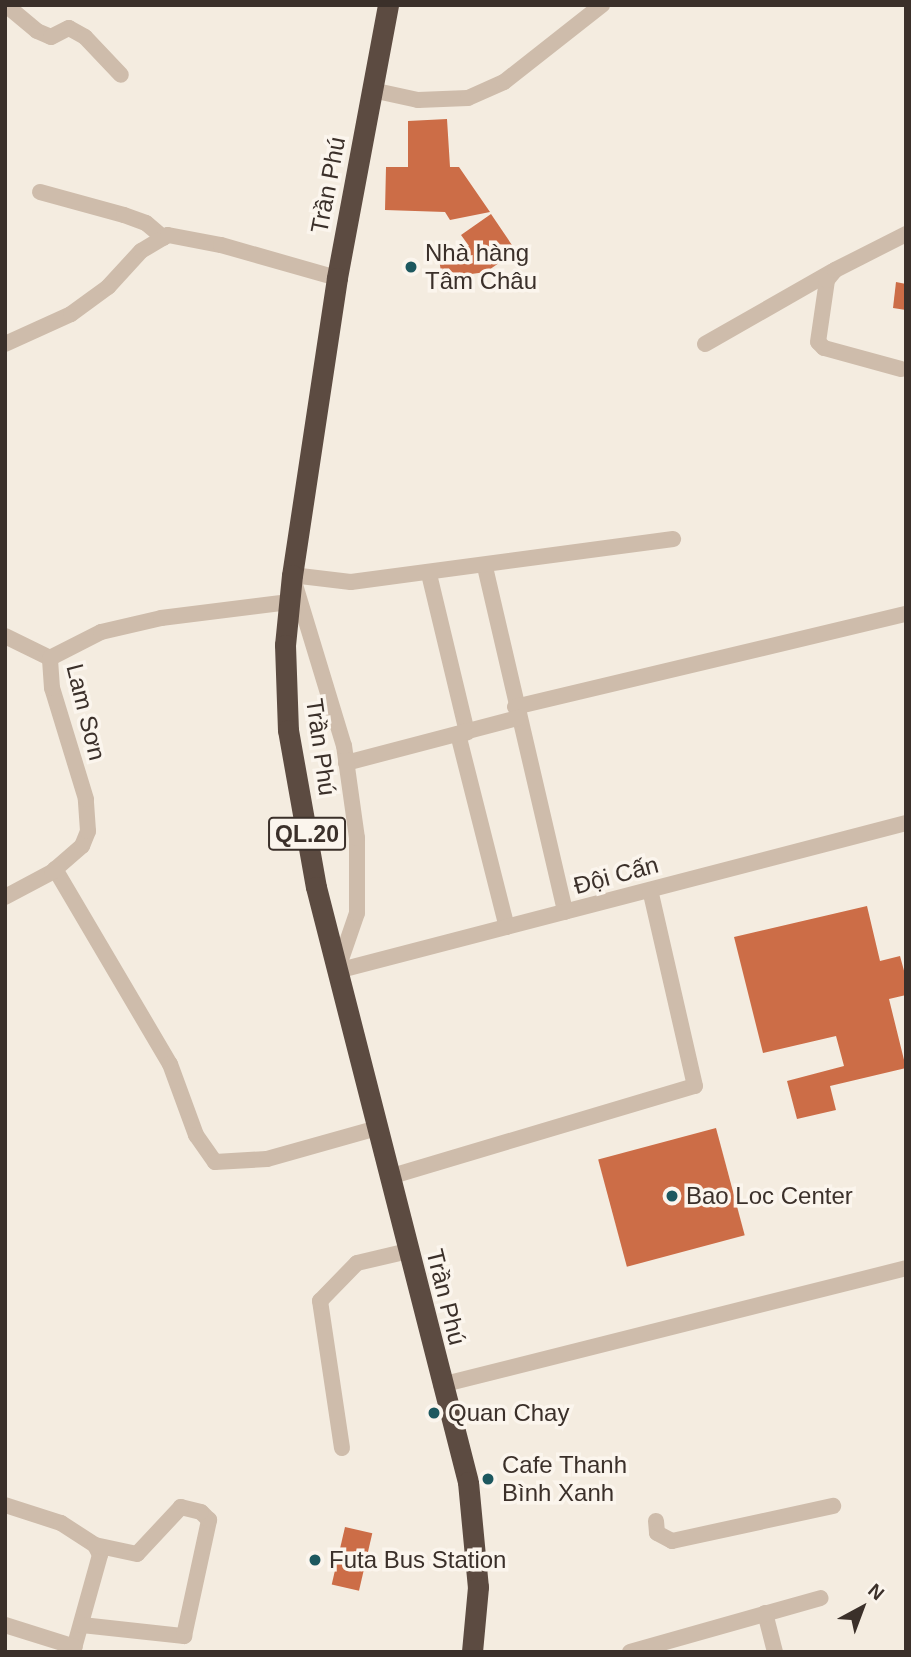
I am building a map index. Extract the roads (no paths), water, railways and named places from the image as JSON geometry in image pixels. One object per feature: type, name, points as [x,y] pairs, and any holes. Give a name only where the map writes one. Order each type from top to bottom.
[{"type":"highway","name":"Trần Phú","points":[[388,5],[337,278],[292,576],[285,645],[288,730],[316,887],[468,1482],[476,1530],[478,1587],[472,1652]]},
{"type":"street","points":[[6,5],[37,32],[51,37],[69,28],[85,37],[121,75]]},
{"type":"street","points":[[372,90],[418,100],[468,98],[504,82],[602,5]]},
{"type":"street","points":[[40,192],[146,223],[164,238],[221,245],[337,278]]},
{"type":"street","points":[[705,344],[835,270],[906,234]]},
{"type":"street","points":[[5,344],[71,314],[107,287],[141,251],[164,238]]},
{"type":"street","points":[[835,270],[827,280],[820,307],[818,342],[824,348],[901,369]]},
{"type":"street","points":[[338,971],[357,913],[357,838],[346,763],[327,684],[292,576],[351,582],[485,568],[673,539]]},
{"type":"street","points":[[485,568],[565,912]]},
{"type":"street","points":[[429,574],[507,927]]},
{"type":"street","name":"Lam Sơn","points":[[5,897],[55,869],[82,846],[88,831],[86,799],[52,688],[50,658],[101,632],[161,618],[289,602]]},
{"type":"street","points":[[346,763],[462,733],[517,713],[906,614]]},
{"type":"street","points":[[5,636],[50,658]]},
{"type":"street","name":"Đội Cấn","points":[[338,971],[906,823]]},
{"type":"street","points":[[55,869],[170,1063],[196,1135],[215,1162],[267,1159],[377,1128]]},
{"type":"street","points":[[389,1177],[695,1086],[650,890]]},
{"type":"street","points":[[342,1448],[320,1301],[357,1263],[408,1251]]},
{"type":"street","points":[[442,1385],[906,1268]]},
{"type":"street","points":[[5,1505],[61,1523],[95,1545],[136,1554],[181,1507],[201,1512],[209,1520],[184,1636],[82,1625]]},
{"type":"street","points":[[656,1521],[657,1533],[672,1541],[833,1506]]},
{"type":"street","points":[[5,1625],[74,1649],[100,1555],[95,1545]]},
{"type":"street","points":[[630,1652],[658,1647],[821,1598]]},
{"type":"street","points":[[765,1613],[775,1652]]},
{"type":"place","name":"Nhà hàng Tâm Châu","points":[[411,267]]},
{"type":"place","name":"Bao Loc Center","points":[[672,1196]]},
{"type":"place","name":"Quan Chay","points":[[434,1413]]},
{"type":"place","name":"Cafe Thanh Bình Xanh","points":[[488,1479]]},
{"type":"place","name":"Futa Bus Station","points":[[315,1560]]}]
